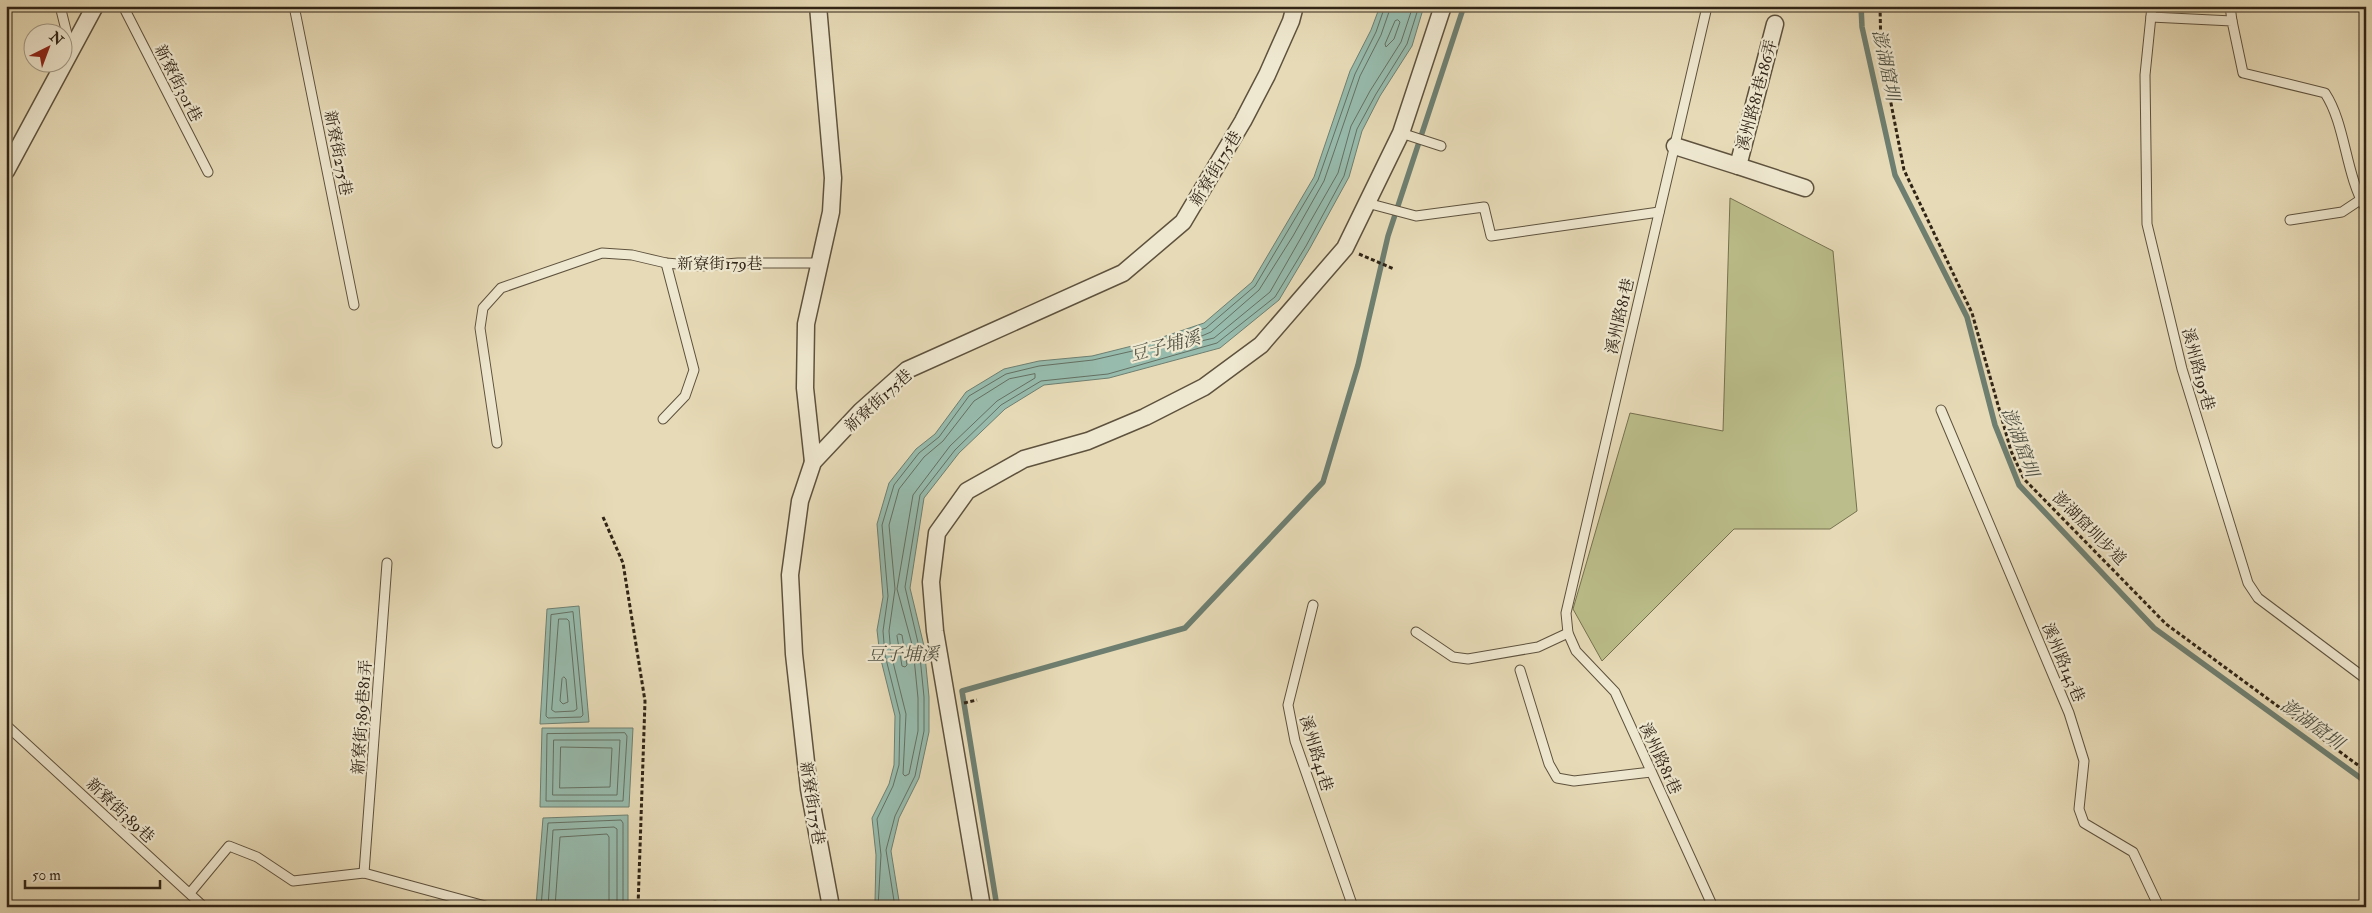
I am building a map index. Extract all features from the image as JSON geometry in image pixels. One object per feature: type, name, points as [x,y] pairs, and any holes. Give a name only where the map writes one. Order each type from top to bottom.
[{"type":"street","points":[[72,51],[96,6]]},
{"type":"street","points":[[813,462],[805,388],[806,324],[831,212],[833,178],[818,6]]},
{"type":"street","name":"新寮街175巷","points":[[831,907],[809,788],[794,654],[790,575],[800,501],[813,462],[861,411],[908,370],[1123,274],[1183,222],[1225,153],[1263,82],[1291,21],[1295,6]]},
{"type":"street","points":[[982,907],[935,631],[931,582],[937,533],[966,491],[1024,459],[1088,441],[1146,417],[1204,387],[1261,345],[1345,248],[1367,203],[1407,134],[1443,6]]},
{"type":"street","name":"溪州路81巷186弄","points":[[1738,166],[1775,24]]},
{"type":"street","points":[[6,171],[61,72]]},
{"type":"street","name":"溪州路81巷186弄","points":[[1675,146],[1805,188]]},
{"type":"lane","points":[[60,6],[64,22]]},
{"type":"lane","name":"新寮街301巷","points":[[123,6],[208,172]]},
{"type":"lane","name":"新寮街275巷","points":[[294,6],[354,305]]},
{"type":"lane","name":"溪州路81巷","points":[[1705,6],[1706,11],[1566,613],[1568,633],[1576,651],[1614,692],[1713,907]]},
{"type":"lane","name":"溪州路195巷","points":[[2152,6],[2145,75],[2147,224],[2182,369],[2248,583],[2258,598],[2366,679]]},
{"type":"lane","points":[[2230,6],[2243,74],[2325,93],[2332,103],[2360,200],[2366,209]]},
{"type":"lane","points":[[2151,17],[2232,21]]},
{"type":"lane","points":[[1407,134],[1441,146]]},
{"type":"lane","points":[[2290,220],[2342,212],[2360,200]]},
{"type":"lane","points":[[1367,203],[1416,216],[1484,207],[1491,236],[1659,212]]},
{"type":"lane","name":"新寮街179巷","points":[[497,443],[480,328],[483,308],[501,288],[602,253],[632,255],[666,263],[701,266],[738,263],[821,263]]},
{"type":"lane","points":[[663,419],[685,396],[694,370],[666,263]]},
{"type":"lane","name":"溪州路143巷","points":[[1941,410],[2069,713],[2084,761],[2079,809],[2084,823],[2133,852],[2159,907]]},
{"type":"lane","name":"新寮街389巷81弄","points":[[364,873],[387,562]]},
{"type":"lane","name":"溪州路41巷","points":[[1313,605],[1288,705],[1295,741],[1353,907]]},
{"type":"lane","points":[[1416,632],[1453,657],[1468,658],[1538,647],[1568,633]]},
{"type":"lane","points":[[1520,670],[1549,764],[1557,778],[1574,780],[1651,772]]},
{"type":"lane","name":"新寮街389巷","points":[[6,725],[204,907]]},
{"type":"lane","points":[[190,894],[229,846],[257,857],[293,881],[364,873],[489,907]]},
{"type":"path","name":"澎湖窟圳步道","points":[[1880,6],[1880,52],[1904,170],[1972,313],[2011,451],[2024,479],[2166,624],[2366,771]]},
{"type":"path","points":[[1375,261],[1394,269]]},
{"type":"path","points":[[603,517],[623,563],[645,702],[638,907]]},
{"type":"green space","points":[[1730,198],[1833,251],[1857,511],[1830,529],[1734,529],[1602,661],[1573,609],[1630,413],[1723,431]]},
{"type":"water","name":"豆子埔溪","points":[[1380,6],[1424,6],[1412,46],[1380,96],[1362,131],[1349,177],[1279,300],[1220,348],[1109,378],[1044,385],[1005,409],[959,453],[924,498],[910,588],[924,646],[929,697],[929,732],[919,778],[899,818],[891,851],[900,907],[873,907],[875,902],[876,855],[872,818],[889,784],[894,765],[895,716],[880,656],[877,630],[883,597],[877,524],[889,483],[916,449],[935,434],[966,392],[1004,369],[1039,361],[1092,356],[1148,342],[1204,323],[1252,282],[1314,177],[1350,71],[1371,30]]},
{"type":"water","points":[[579,606],[589,722],[540,724],[547,609]]},
{"type":"water","points":[[542,728],[633,728],[629,807],[540,807]]},
{"type":"water","points":[[628,815],[628,907],[536,906],[543,818]]},
{"type":"waterway","points":[[997,907],[962,691],[1185,628],[1323,482],[1358,365],[1388,236],[1464,6]]},
{"type":"waterway","name":"澎湖窟圳","points":[[1861,6],[1862,27],[1895,175],[1967,317],[1995,425],[2019,485],[2154,628],[2366,782]]},
{"type":"waterway","points":[[427,903],[442,907]]}]
